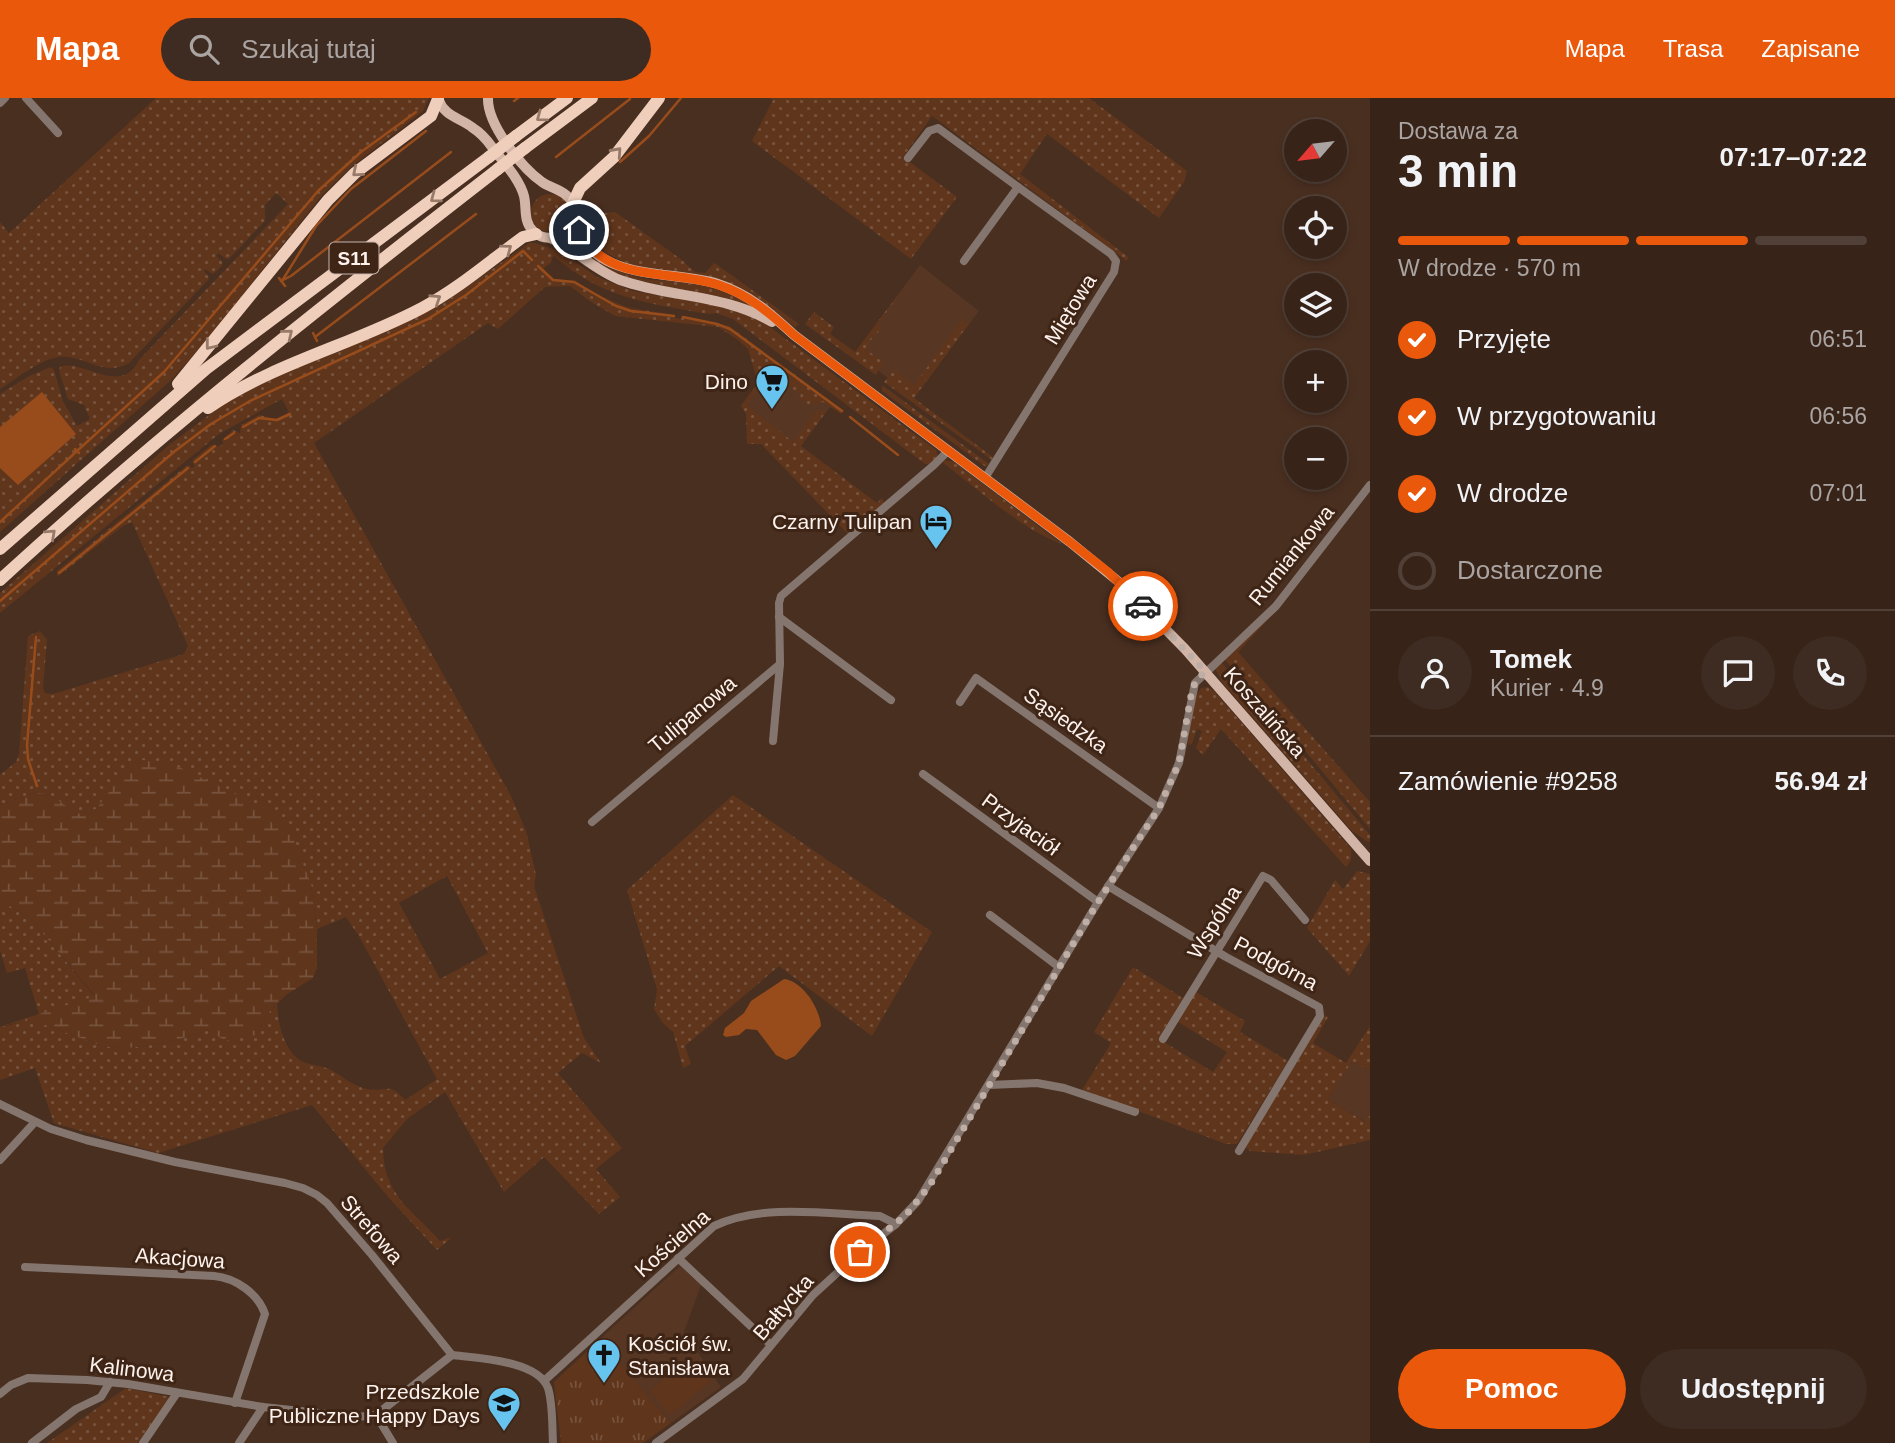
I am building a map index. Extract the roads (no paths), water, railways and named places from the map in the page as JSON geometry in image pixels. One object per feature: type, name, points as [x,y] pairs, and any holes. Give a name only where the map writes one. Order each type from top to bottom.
[{"type":"highway","points":[[140,425],[191,369],[328,200],[355,173],[431,116],[438,98]]},
{"type":"highway","name":"S11","points":[[0,549],[140,425],[227,353],[567,98]]},
{"type":"highway","name":"S11","points":[[0,580],[155,443],[318,310],[592,98]]},
{"type":"highway","points":[[573,203],[580,188],[614,156],[659,98]]},
{"type":"highway","points":[[155,443],[241,388],[424,307],[523,237],[543,236]]},
{"type":"main road","points":[[438,98],[447,114],[473,127],[485,139],[514,177],[525,198],[527,222],[543,236],[567,232],[575,219],[573,203],[565,194],[541,182],[525,167],[495,125],[488,98]]},
{"type":"main road","name":"Koszalińska","points":[[575,219],[583,238],[604,258],[618,265],[648,274],[699,280],[731,289],[756,303],[794,335],[1108,572],[1205,671],[1370,862]]},
{"type":"main road","name":"Koszalińska","points":[[543,236],[563,244],[590,265],[611,276],[637,285],[740,306],[794,335]]},
{"type":"street","points":[[0,103],[5,98]]},
{"type":"street","points":[[26,98],[58,133]]},
{"type":"street","name":"Miętowa","points":[[908,158],[929,131],[939,128],[1111,254],[1116,261],[1114,272],[985,478]]},
{"type":"street","points":[[964,261],[1018,187]]},
{"type":"street","points":[[773,740],[780,664],[781,596],[948,450]]},
{"type":"street","name":"Rumiankowa","points":[[1205,671],[1276,606],[1370,485]]},
{"type":"street","points":[[779,617],[891,700]]},
{"type":"street","name":"Tulipanowa","points":[[592,822],[780,664]]},
{"type":"street","name":"Bałtycka","points":[[656,1443],[743,1379],[813,1295],[860,1252],[896,1224],[930,1185],[1098,902],[1159,808],[1179,763],[1192,690],[1205,671]]},
{"type":"street","name":"Sąsiedzka","points":[[960,702],[976,678],[1159,808]]},
{"type":"street","name":"Przyjaciół","points":[[923,774],[1098,902]]},
{"type":"street","name":"Wspólna","points":[[1163,1039],[1263,876],[1271,880],[1305,920]]},
{"type":"street","name":"Podgórna","points":[[1108,887],[1216,951],[1315,1003],[1321,1012],[1239,1151]]},
{"type":"street","points":[[990,915],[1059,967]]},
{"type":"street","points":[[989,1085],[1037,1083],[1064,1088],[1135,1112]]},
{"type":"street","name":"Strefowa","points":[[0,1104],[35,1122],[86,1140],[175,1162],[285,1183],[317,1195],[372,1255],[452,1355]]},
{"type":"street","points":[[0,1160],[35,1122]]},
{"type":"street","name":"Kościelna","points":[[544,1381],[714,1226],[733,1217],[755,1212],[880,1216],[896,1224]]},
{"type":"street","points":[[678,1258],[771,1345]]},
{"type":"street","name":"Akacjowa","points":[[25,1267],[214,1276],[237,1282],[263,1308],[265,1314],[235,1403]]},
{"type":"street","points":[[393,1443],[376,1415],[452,1355],[501,1361],[529,1370],[544,1381],[548,1388],[553,1443]]},
{"type":"street","name":"Kalinowa","points":[[0,1394],[11,1385],[29,1378],[110,1382],[263,1408],[357,1417],[376,1415]]},
{"type":"street","points":[[32,1443],[76,1409],[102,1397],[110,1382]]},
{"type":"street","points":[[143,1443],[177,1393]]},
{"type":"street","points":[[239,1443],[263,1408]]},
{"type":"waterway","points":[[514,101],[518,98]]},
{"type":"waterway","points":[[620,162],[649,136],[681,98]]},
{"type":"waterway","points":[[556,157],[630,99]]},
{"type":"waterway","points":[[79,453],[77,451],[164,372],[318,191],[361,152],[416,112]]},
{"type":"waterway","points":[[282,281],[316,226],[351,189],[426,131]]},
{"type":"waterway","points":[[281,281],[451,152]]},
{"type":"waterway","points":[[315,337],[476,214]]},
{"type":"waterway","points":[[0,601],[175,451],[211,424],[250,401],[428,319],[466,295],[523,251],[532,260]]},
{"type":"waterway","points":[[538,266],[553,280],[574,282],[616,306],[631,311],[674,316]]},
{"type":"waterway","points":[[279,278],[285,286]]},
{"type":"waterway","points":[[683,317],[730,329],[842,411]]},
{"type":"waterway","points":[[313,333],[317,341]]},
{"type":"waterway","points":[[243,427],[259,418],[277,420],[290,414]]},
{"type":"waterway","points":[[850,417],[898,455]]},
{"type":"waterway","points":[[225,439],[234,433]]},
{"type":"waterway","points":[[195,462],[215,446]]},
{"type":"waterway","points":[[0,522],[77,451],[75,449]]},
{"type":"waterway","points":[[59,573],[188,468]]},
{"type":"waterway","points":[[36,637],[27,745],[28,759],[37,786]]},
{"type":"place","name":"Dino","points":[[772,411]]},
{"type":"place","name":"Czarny Tulipan","points":[[936,551]]},
{"type":"place","name":"Kościół św. Stanisława","points":[[604,1385]]},
{"type":"place","name":"Przedszkole Publiczne Happy Days","points":[[504,1433]]}]
